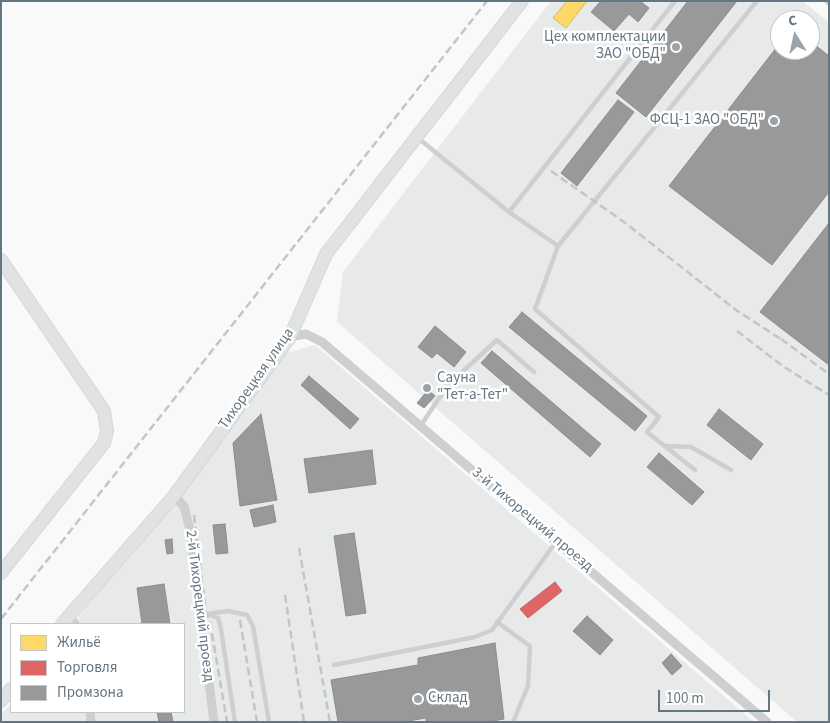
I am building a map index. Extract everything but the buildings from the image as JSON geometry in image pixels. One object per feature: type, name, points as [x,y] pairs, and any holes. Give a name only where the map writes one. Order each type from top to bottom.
[{"type":"street","name":"Тихорецкая улица","points":[[69,622],[174,496],[290,336],[326,254],[522,1]]},
{"type":"street","points":[[1,260],[104,411],[107,431],[104,443],[1,573]]},
{"type":"street","name":"3-й Тихорецкий проезд","points":[[290,336],[306,334],[322,342],[557,540],[767,722]]},
{"type":"street","name":"2-й Тихорецкий проезд","points":[[174,496],[184,506],[190,530],[204,612],[214,722]]},
{"type":"street","points":[[1,701],[10,690]]},
{"type":"lane","points":[[509,212],[675,1]]},
{"type":"lane","points":[[695,470],[647,432],[659,417],[534,310],[558,246],[757,1]]},
{"type":"lane","points":[[826,1],[829,4]]},
{"type":"lane","points":[[417,137],[509,212],[558,246]]},
{"type":"lane","points":[[421,425],[448,385],[497,340],[534,372]]},
{"type":"lane","points":[[664,446],[691,447],[731,470]]},
{"type":"lane","points":[[334,665],[475,637],[492,630],[557,540]]},
{"type":"lane","points":[[204,612],[228,611],[247,615],[253,626],[269,722]]},
{"type":"lane","points":[[204,612],[218,618],[235,722]]},
{"type":"lane","points":[[497,622],[530,646],[528,686],[513,722]]},
{"type":"shaded area","points":[[551,1],[802,1],[814,10],[770,10],[770,60],[820,60],[820,15],[829,22],[829,722],[797,722],[337,322],[343,272]]},
{"type":"shaded area","points":[[315,345],[754,722],[1,722],[1,715],[10,704],[10,713],[185,713],[185,623],[74,623],[286,353]]},
{"type":"railway","points":[[1,619],[487,1]]},
{"type":"railway","points":[[551,171],[624,222],[736,310],[787,343]]},
{"type":"railway","points":[[737,331],[784,367],[829,395]]},
{"type":"railway","points":[[781,339],[829,374]]},
{"type":"railway","points":[[194,515],[206,613],[210,622],[227,722]]},
{"type":"railway","points":[[299,548],[330,722]]},
{"type":"railway","points":[[285,595],[304,722]]},
{"type":"railway","points":[[240,620],[257,722]]},
{"type":"place","name":"Цех комплектации ЗАО \"ОБД\"","points":[[676,47]]},
{"type":"place","name":"ФСЦ-1 ЗАО \"ОБД\"","points":[[774,121]]},
{"type":"place","name":"Сауна \"Тет-а-Тет\"","points":[[427,388]]},
{"type":"place","name":"Склад","points":[[418,699]]}]
